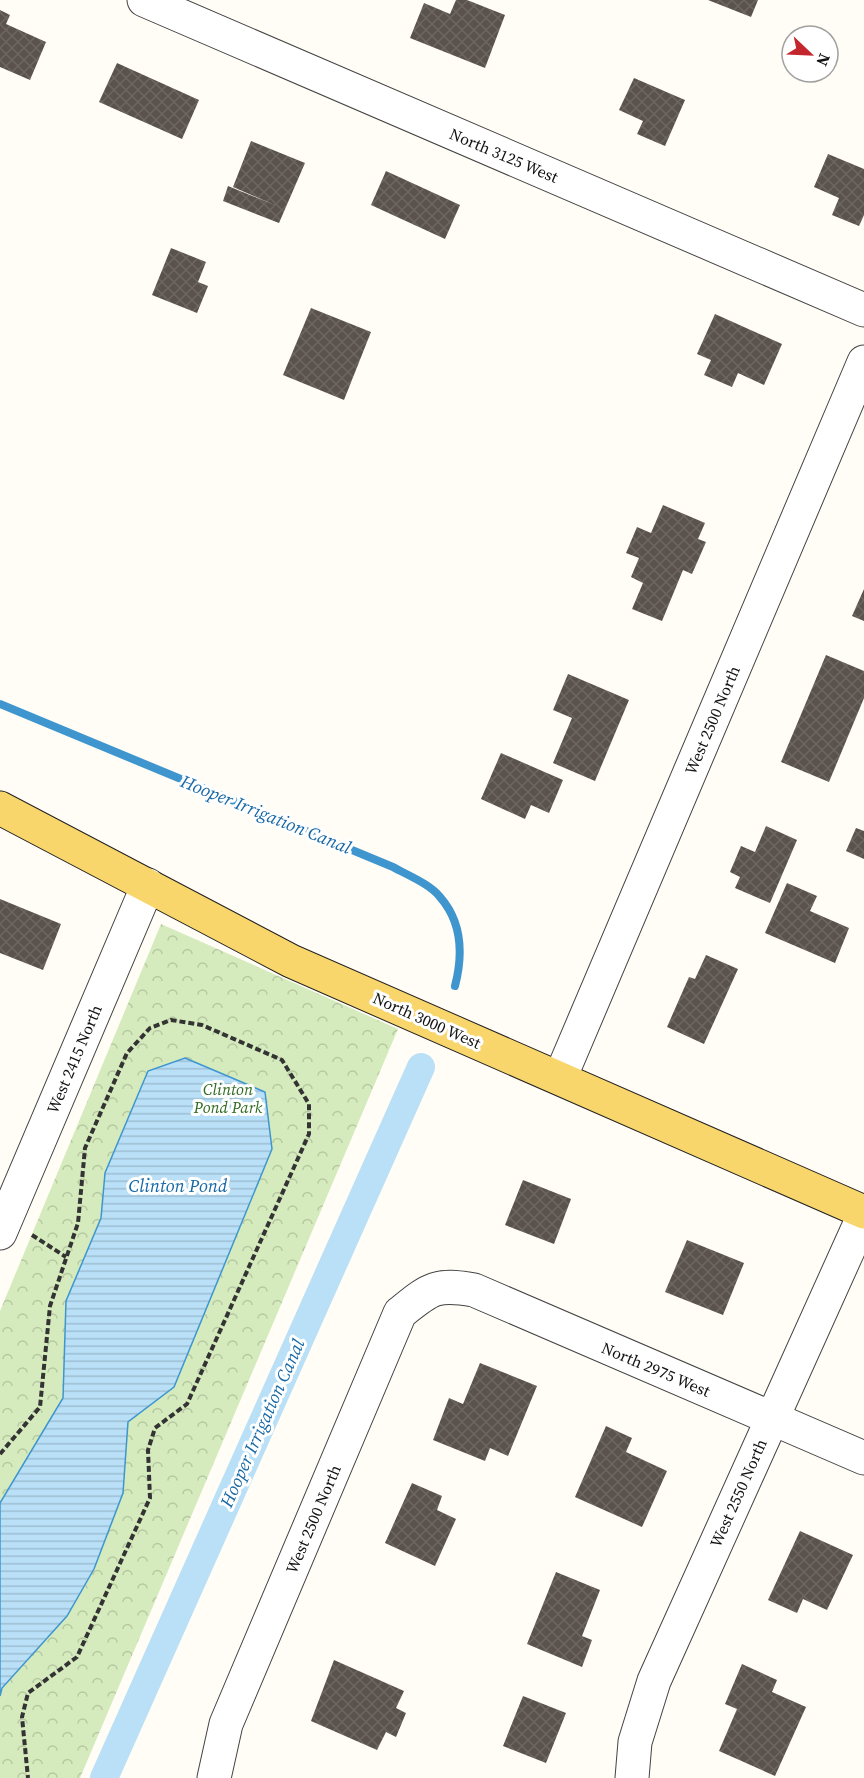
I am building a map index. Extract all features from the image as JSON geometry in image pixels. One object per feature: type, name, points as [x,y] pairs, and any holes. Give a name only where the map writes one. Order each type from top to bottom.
[{"type":"main road","name":"North 3000 West","points":[[0,808],[291,961],[864,1213]]},
{"type":"street","name":"North 3125 West","points":[[144,0],[864,310]]},
{"type":"street","name":"West 2500 North","points":[[561,1078],[864,362]]},
{"type":"street","name":"West 2415 North","points":[[3,1226],[148,885]]},
{"type":"street","name":"West 2550 North","points":[[632,1778],[635,1742],[654,1681],[864,1213]]},
{"type":"street","name":"West 2500 North","points":[[214,1778],[226,1724],[400,1313],[424,1293],[446,1285]]},
{"type":"street","name":"North 2975 West","points":[[446,1285],[474,1290],[864,1458]]},
{"type":"path","points":[[0,1454],[40,1407],[50,1306],[78,1223],[86,1148],[127,1053],[150,1028],[171,1020],[202,1025],[282,1060],[309,1104],[309,1134],[188,1404],[155,1428],[148,1450],[150,1498],[76,1657],[28,1693],[22,1717],[28,1778]]},
{"type":"path","points":[[3,1226],[66,1257]]},
{"type":"green space","name":"Clinton Pond Park","points":[[161,924],[398,1029],[80,1778],[0,1778],[0,1311]]},
{"type":"water","name":"Clinton Pond","points":[[185,1058],[265,1092],[272,1149],[174,1387],[128,1422],[123,1493],[94,1569],[67,1616],[2,1688],[0,1696],[0,1503],[63,1398],[66,1301],[101,1218],[105,1173],[148,1071]]},
{"type":"building","points":[[456,0],[467,0],[505,15],[485,68],[410,38],[424,3],[450,14]]},
{"type":"building","points":[[708,0],[758,0],[751,17]]},
{"type":"building","points":[[0,10],[10,15],[6,24],[46,42],[30,80],[0,67]]},
{"type":"building","points":[[117,63],[199,100],[182,139],[99,102]]},
{"type":"building","points":[[634,78],[685,100],[665,146],[637,134],[643,121],[619,110]]},
{"type":"building","points":[[251,141],[305,163],[279,223],[223,201],[228,186],[277,206],[233,187]]},
{"type":"building","points":[[828,154],[864,169],[864,215],[859,226],[832,215],[839,198],[814,187]]},
{"type":"building","points":[[386,171],[460,205],[445,239],[371,205]]},
{"type":"building","points":[[171,248],[206,262],[198,282],[208,286],[197,313],[152,295]]},
{"type":"building","points":[[311,308],[371,332],[344,400],[283,375]]},
{"type":"building","points":[[715,314],[782,344],[764,385],[738,373],[732,387],[704,375],[711,360],[697,354]]},
{"type":"building","points":[[663,505],[705,523],[698,539],[706,542],[692,574],[683,570],[662,621],[632,609],[643,583],[631,577],[639,558],[626,553],[637,527],[651,533]]},
{"type":"building","points":[[864,589],[864,621],[852,616]]},
{"type":"building","points":[[826,655],[864,671],[864,698],[829,782],[781,762]]},
{"type":"building","points":[[568,674],[629,700],[595,781],[553,763],[572,718],[553,710]]},
{"type":"building","points":[[501,753],[563,780],[549,813],[531,805],[525,819],[481,799]]},
{"type":"building","points":[[766,826],[797,840],[770,903],[735,888],[740,877],[730,872],[741,846],[755,852]]},
{"type":"building","points":[[856,828],[864,831],[864,859],[846,851]]},
{"type":"building","points":[[787,883],[817,896],[810,911],[849,928],[835,963],[765,933]]},
{"type":"building","points":[[0,899],[61,924],[43,970],[0,953]]},
{"type":"building","points":[[706,955],[738,969],[704,1044],[667,1027],[689,977],[695,979]]},
{"type":"building","points":[[523,1180],[571,1199],[554,1244],[505,1225]]},
{"type":"building","points":[[687,1240],[744,1263],[723,1315],[665,1292]]},
{"type":"building","points":[[480,1363],[537,1386],[508,1456],[490,1448],[485,1461],[433,1440],[449,1398],[463,1404]]},
{"type":"building","points":[[606,1426],[632,1438],[626,1452],[667,1471],[642,1527],[575,1497]]},
{"type":"building","points":[[412,1483],[442,1496],[437,1510],[456,1519],[435,1566],[385,1543]]},
{"type":"building","points":[[800,1531],[853,1555],[827,1610],[803,1599],[797,1613],[768,1600]]},
{"type":"building","points":[[556,1572],[600,1590],[582,1636],[592,1640],[582,1667],[527,1644]]},
{"type":"building","points":[[334,1660],[404,1691],[396,1708],[406,1713],[396,1737],[386,1732],[377,1750],[311,1721]]},
{"type":"building","points":[[742,1664],[777,1680],[772,1692],[806,1707],[775,1776],[719,1751],[737,1709],[725,1704]]},
{"type":"building","points":[[523,1696],[566,1713],[546,1763],[503,1746]]},
{"type":"waterway","name":"Hooper Irrigation Canal","points":[[0,704],[393,867],[424,884],[436,892],[453,917],[457,928],[460,951],[455,986]]},
{"type":"waterway","name":"Hooper Irrigation Canal","points":[[104,1778],[421,1067]]}]
